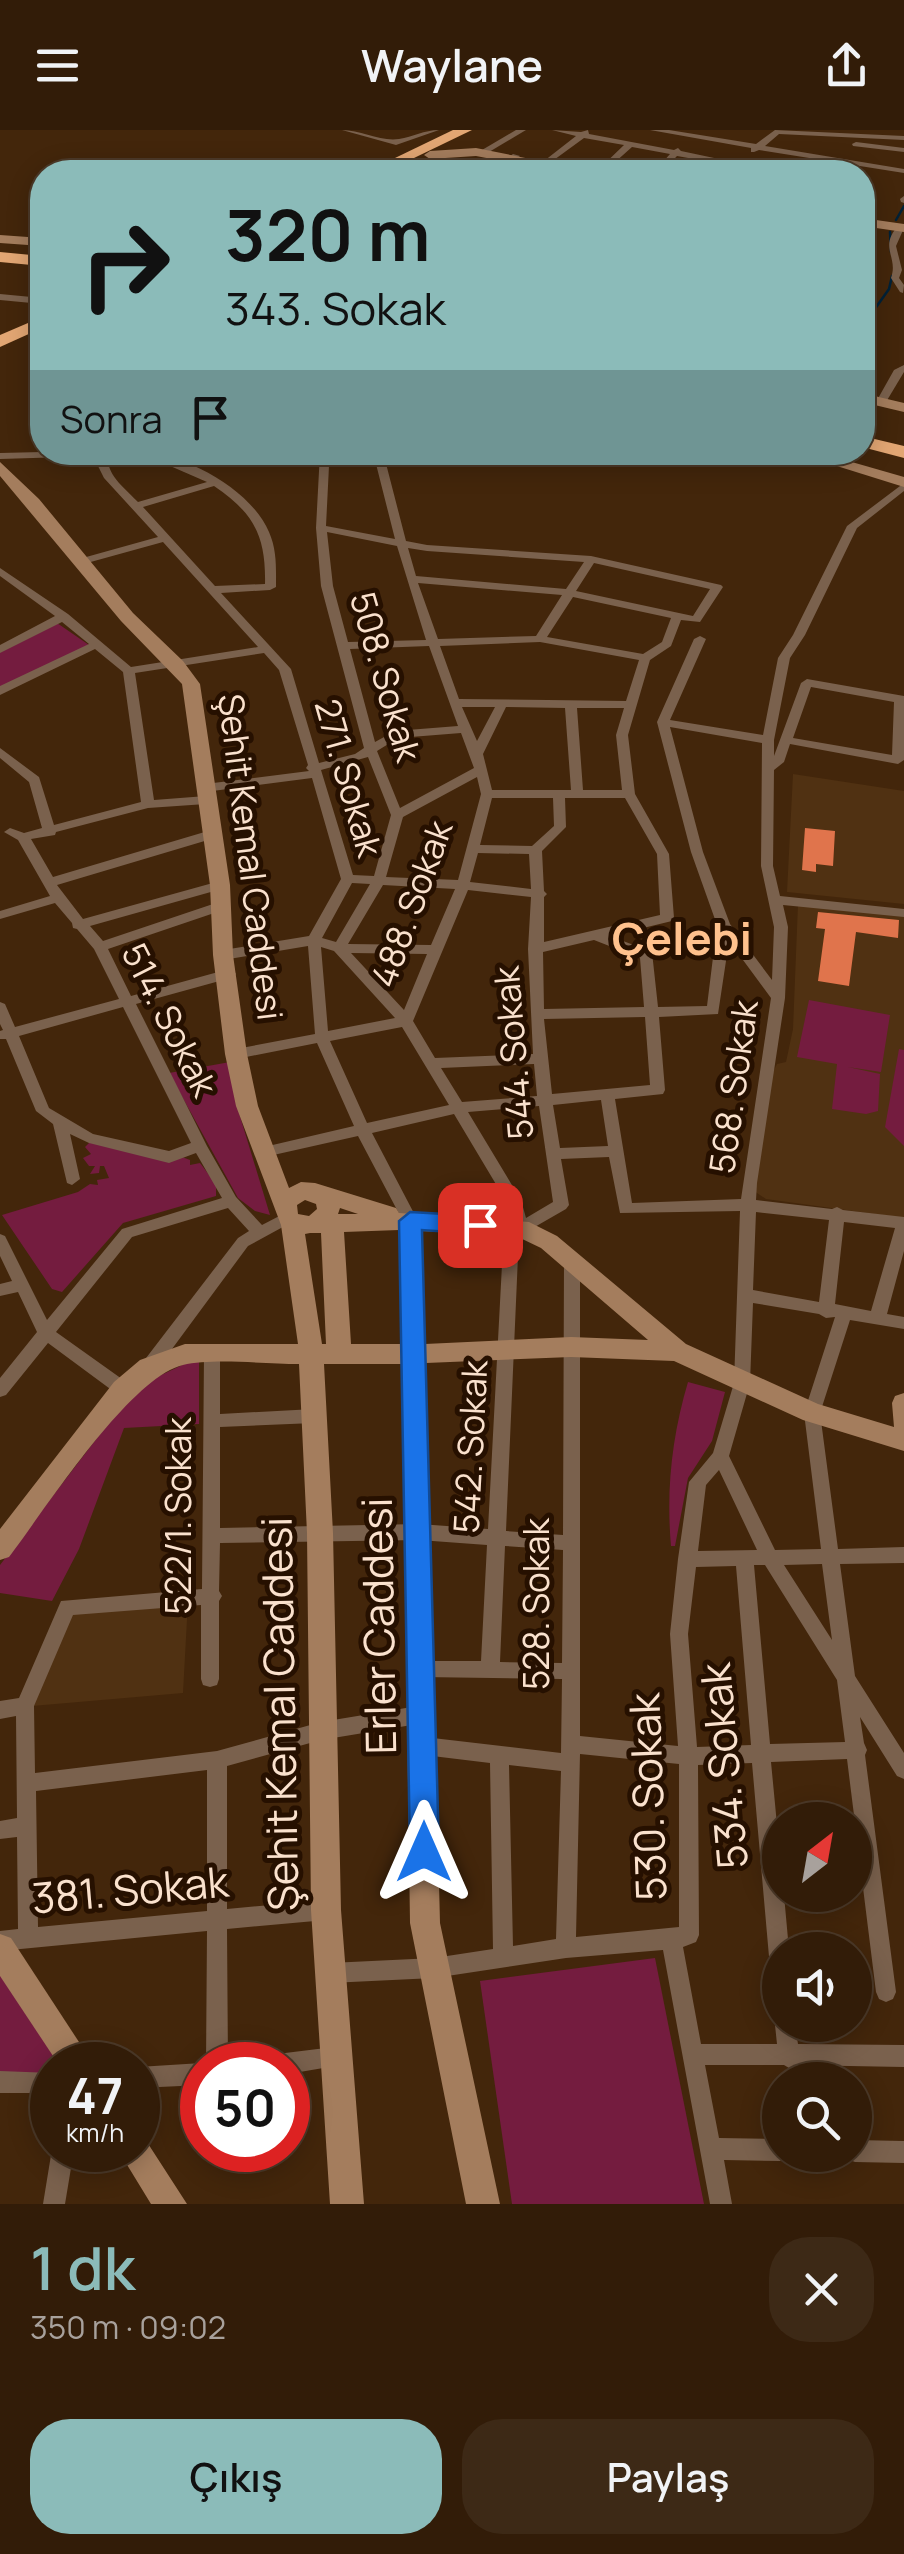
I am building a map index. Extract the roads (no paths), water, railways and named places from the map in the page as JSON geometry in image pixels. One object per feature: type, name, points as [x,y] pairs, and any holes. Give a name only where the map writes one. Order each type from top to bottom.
[{"type":"highway","points":[[419,160],[469,132]]},
{"type":"highway","points":[[402,160],[469,132]]},
{"type":"highway","points":[[0,260],[30,262]]},
{"type":"highway","points":[[0,342],[30,328]]},
{"type":"highway","points":[[0,353],[30,339]]},
{"type":"highway","points":[[875,427],[904,435]]},
{"type":"highway","points":[[875,444],[904,452]]},
{"type":"main road","points":[[469,132],[466,144],[523,160]]},
{"type":"main road","points":[[425,157],[469,152],[527,160]]},
{"type":"main road","points":[[875,221],[901,223]]},
{"type":"main road","points":[[0,239],[30,241]]},
{"type":"main road","points":[[875,400],[904,408]]},
{"type":"main road","points":[[842,465],[904,484]]},
{"type":"main road","name":"Şehit Kemal Caddesi","points":[[0,467],[130,621],[179,663],[192,684],[220,886],[236,1054],[247,1106],[302,1219],[325,1354],[314,1416],[320,1533],[321,1731],[334,2058],[347,2204]]},
{"type":"main road","points":[[266,1149],[318,1193],[329,1210],[302,1219]]},
{"type":"main road","points":[[325,1354],[302,1219],[294,1194],[318,1193],[410,1221]]},
{"type":"main road","points":[[302,1219],[516,1227],[548,1242],[677,1351],[812,1414],[904,1440]]},
{"type":"main road","name":"Erler Caddesi","points":[[410,1221],[424,1714],[425,1923],[483,2204]]},
{"type":"main road","points":[[0,1549],[124,1389],[149,1366],[184,1354],[415,1354],[571,1347],[677,1351]]},
{"type":"main road","points":[[904,1404],[904,1422]]},
{"type":"main road","points":[[14,1942],[66,2042]]},
{"type":"main road","points":[[149,2172],[170,2204]]},
{"type":"street","points":[[346,130],[396,144],[435,130]]},
{"type":"street","points":[[486,150],[522,130]]},
{"type":"street","points":[[556,130],[586,132],[711,160]]},
{"type":"street","points":[[610,160],[637,130]]},
{"type":"street","points":[[654,130],[827,160]]},
{"type":"street","points":[[796,154],[813,131]]},
{"type":"street","points":[[743,160],[778,132],[813,131],[904,150]]},
{"type":"street","points":[[550,160],[586,132]]},
{"type":"street","points":[[724,160],[746,137]]},
{"type":"street","points":[[668,160],[693,138]]},
{"type":"street","points":[[854,139],[904,138]]},
{"type":"street","points":[[839,160],[854,139]]},
{"type":"street","points":[[425,157],[434,160]]},
{"type":"street","points":[[875,169],[904,171]]},
{"type":"street","points":[[901,223],[892,246],[898,270],[895,278],[903,290]]},
{"type":"street","points":[[0,298],[30,300]]},
{"type":"street","points":[[881,402],[902,368]]},
{"type":"street","points":[[0,456],[30,455]]},
{"type":"street","name":"271. Sokak","points":[[102,465],[108,476],[285,669],[348,879],[314,940]]},
{"type":"street","points":[[174,465],[216,482],[243,502],[261,526],[269,548],[270,587],[211,590]]},
{"type":"street","name":"508. Sokak","points":[[325,465],[321,528],[326,586],[371,750],[397,815],[379,880],[339,948]]},
{"type":"street","name":"488. Sokak","points":[[381,465],[412,579],[454,704],[477,754],[487,794],[476,848],[463,885],[406,1021],[514,1200],[516,1227]]},
{"type":"street","points":[[136,506],[216,482]]},
{"type":"street","name":"568. Sokak","points":[[742,1382],[748,1184],[778,998],[781,927],[768,866],[768,740],[784,658],[800,635],[852,526],[904,484]]},
{"type":"street","points":[[321,528],[402,543],[591,559],[716,587],[696,620],[566,592],[412,579]]},
{"type":"street","points":[[83,561],[165,538]]},
{"type":"street","points":[[540,639],[566,592],[591,559]]},
{"type":"street","points":[[0,571],[64,616],[75,630],[129,672],[148,804]]},
{"type":"street","points":[[0,650],[64,616]]},
{"type":"street","points":[[342,646],[540,639],[645,658],[668,644],[677,616]]},
{"type":"street","points":[[700,639],[663,722],[697,852],[724,925],[778,998]]},
{"type":"street","points":[[0,691],[97,644]]},
{"type":"street","points":[[129,672],[264,649]]},
{"type":"street","points":[[535,949],[667,918],[663,854],[629,794],[622,735],[645,658]]},
{"type":"street","points":[[767,770],[778,762],[807,682],[900,699],[898,760],[786,740]]},
{"type":"street","points":[[454,704],[631,705]]},
{"type":"street","points":[[477,754],[502,704]]},
{"type":"street","points":[[571,704],[577,794]]},
{"type":"street","points":[[663,722],[768,740]]},
{"type":"street","points":[[11,838],[50,832],[148,804],[313,771],[359,757],[395,735],[466,729]]},
{"type":"street","points":[[0,752],[36,780],[50,832]]},
{"type":"street","points":[[397,815],[479,770]]},
{"type":"street","points":[[487,794],[629,794]]},
{"type":"street","points":[[476,848],[535,850],[560,827],[559,794]]},
{"type":"street","name":"514. Sokak","points":[[0,818],[11,838],[100,948],[200,1146],[232,1202],[259,1232]]},
{"type":"street","points":[[48,883],[213,834]]},
{"type":"street","name":"544. Sokak","points":[[516,1227],[560,1205],[537,1014],[535,949],[540,894],[535,850]]},
{"type":"street","points":[[348,879],[540,894]]},
{"type":"street","points":[[78,925],[220,886]]},
{"type":"street","points":[[0,914],[58,898]]},
{"type":"street","points":[[778,900],[904,913]]},
{"type":"street","points":[[100,948],[222,906]]},
{"type":"street","points":[[537,1014],[713,1011],[724,925]]},
{"type":"street","points":[[266,1149],[460,1108],[658,1090],[647,955],[595,934]]},
{"type":"street","points":[[314,940],[322,1039],[362,1129],[410,1221]]},
{"type":"street","points":[[5,1034],[128,1002],[226,965],[314,940],[339,948],[433,950]]},
{"type":"street","points":[[339,948],[406,1021]]},
{"type":"street","points":[[0,1008],[5,1034],[44,1111],[89,1138],[170,1157],[200,1146]]},
{"type":"street","points":[[236,1054],[406,1021]]},
{"type":"street","points":[[432,1063],[541,1059]]},
{"type":"street","points":[[607,1094],[625,1209],[749,1205],[904,1224],[877,1319]]},
{"type":"street","points":[[60,1121],[72,1179]]},
{"type":"street","points":[[553,1154],[616,1151]]},
{"type":"street","points":[[0,1390],[127,1234],[232,1202]]},
{"type":"street","points":[[837,1213],[835,1313],[812,1414],[886,1992]]},
{"type":"street","points":[[149,1366],[243,1242],[259,1232],[302,1219]]},
{"type":"street","name":"542. Sokak","points":[[490,1670],[516,1227]]},
{"type":"street","points":[[0,1240],[46,1333],[124,1389]]},
{"type":"street","name":"528. Sokak","points":[[566,1948],[571,1754],[568,1672],[572,1261]]},
{"type":"street","points":[[0,1290],[23,1285]]},
{"type":"street","points":[[745,1295],[904,1323]]},
{"type":"street","name":"522/1. Sokak","points":[[210,1679],[212,1354]]},
{"type":"street","name":"530. Sokak","points":[[721,2204],[671,1939],[689,1935],[688,1756],[678,1634],[698,1482],[721,1456],[742,1382]]},
{"type":"street","points":[[211,1420],[314,1416]]},
{"type":"street","points":[[721,1456],[769,1556],[904,1770]]},
{"type":"street","points":[[210,1536],[419,1532],[570,1543]]},
{"type":"street","points":[[686,1559],[904,1555]]},
{"type":"street","name":"534. Sokak","points":[[744,1558],[777,1932]]},
{"type":"street","points":[[14,1942],[27,1826],[25,1706],[67,1607],[213,1596]]},
{"type":"street","points":[[422,1669],[568,1672]]},
{"type":"street","points":[[0,1710],[25,1706]]},
{"type":"street","points":[[27,1783],[217,1760],[321,1731],[424,1714]]},
{"type":"street","points":[[424,1746],[499,1755],[688,1756],[858,1750]]},
{"type":"street","points":[[499,1755],[503,1956]]},
{"type":"street","points":[[217,1760],[217,2042]]},
{"type":"street","points":[[0,1830],[27,1826]]},
{"type":"street","name":"381. Sokak","points":[[0,1941],[326,1910]]},
{"type":"street","points":[[330,1973],[434,1968],[566,1948],[671,1939]]},
{"type":"street","points":[[787,2042],[788,2057]]},
{"type":"street","points":[[694,2054],[904,2056]]},
{"type":"street","points":[[310,2061],[334,2058]]},
{"type":"street","points":[[0,2082],[30,2083]]},
{"type":"street","points":[[712,2150],[762,2150]]},
{"type":"street","points":[[872,2151],[904,2152]]},
{"type":"street","points":[[54,2204],[59,2172]]},
{"type":"waterway","points":[[896,220],[904,206]]},
{"type":"waterway","points":[[890,232],[891,252]]},
{"type":"waterway","points":[[875,309],[889,289],[892,276]]},
{"type":"district","name":"Çelebi","points":[[682,939]]}]
